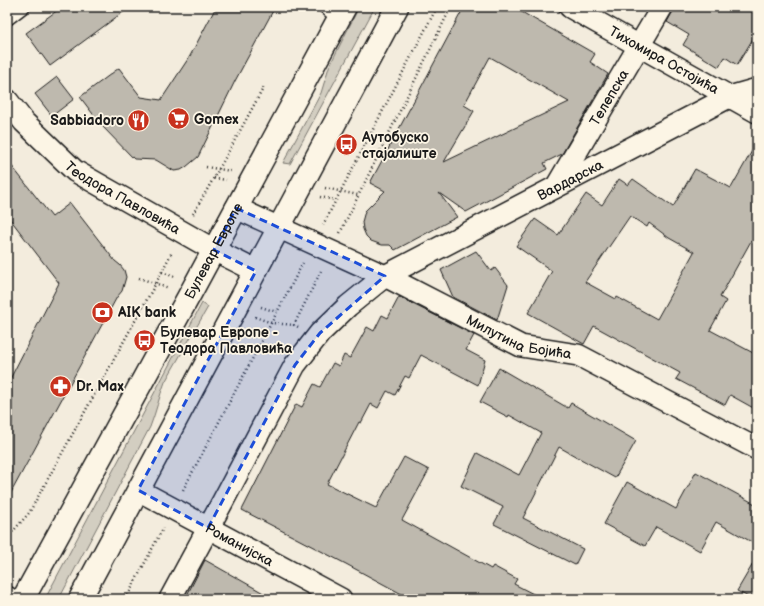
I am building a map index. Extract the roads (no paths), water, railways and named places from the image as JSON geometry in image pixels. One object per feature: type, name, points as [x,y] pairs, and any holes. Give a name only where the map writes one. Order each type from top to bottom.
[{"type":"main road","points":[[80,599],[397,7]]},
{"type":"main road","name":"Булевар Европе","points":[[23,599],[214,250],[336,11]]},
{"type":"street","name":"Тихомира Остојића","points":[[570,7],[757,112]]},
{"type":"street","name":"Телепска","points":[[555,188],[662,7]]},
{"type":"street","name":"Вардарска","points":[[385,276],[729,97],[757,89]]},
{"type":"street","name":"Теодора Павловића","points":[[7,100],[24,122],[74,171],[214,250],[256,271]]},
{"type":"street","name":"Милутина Бојића","points":[[236,208],[385,276],[521,346],[578,355],[757,449]]},
{"type":"street","points":[[170,599],[294,365],[320,333],[348,306],[385,276]]},
{"type":"street","name":"Романијска","points":[[138,490],[341,599]]},
{"type":"lane","points":[[7,20],[24,7]]},
{"type":"place","name":"Gomex","points":[[178,119]]},
{"type":"place","name":"Sabbiadoro","points":[[139,120]]},
{"type":"place","name":"Аутобуско стајалиште","points":[[347,145]]},
{"type":"place","name":"AIK bank","points":[[103,312]]},
{"type":"place","name":"Булевар Европе - Теодора Павловића","points":[[144,340]]},
{"type":"place","name":"Dr. Max","points":[[60,386]]}]
